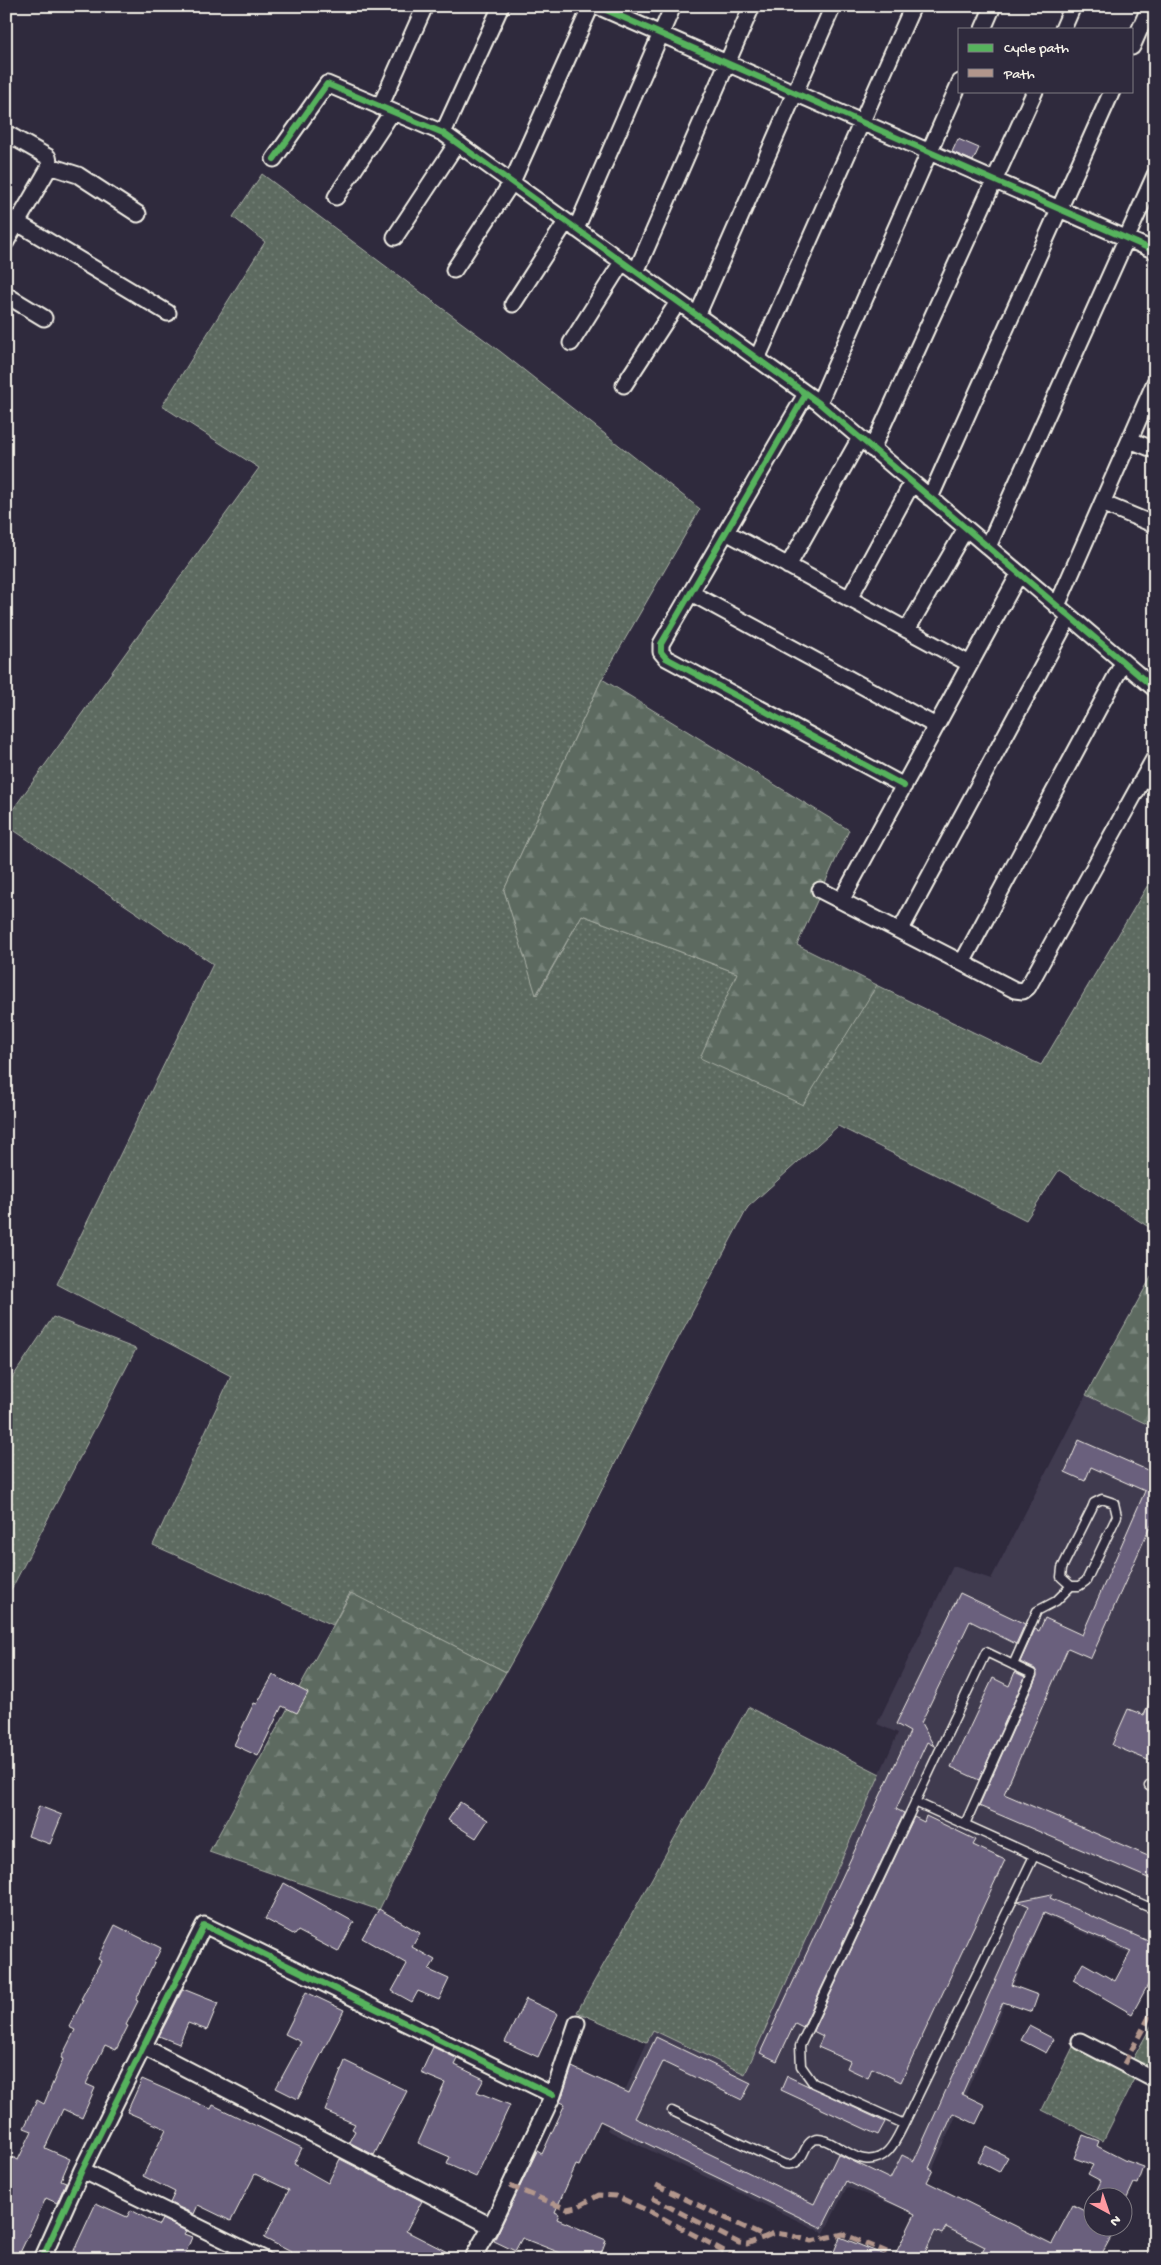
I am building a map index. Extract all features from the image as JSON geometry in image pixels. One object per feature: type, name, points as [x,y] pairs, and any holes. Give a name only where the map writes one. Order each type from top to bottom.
[{"type":"street","points":[[336,197],[386,109],[425,6]]},
{"type":"street","points":[[443,133],[501,6]]},
{"type":"street","points":[[454,270],[512,182],[591,6]]},
{"type":"street","points":[[597,6],[1155,251]]},
{"type":"street","points":[[513,304],[571,225],[673,6]]},
{"type":"street","points":[[636,272],[752,6]]},
{"type":"street","points":[[697,316],[833,6]]},
{"type":"street","points":[[757,359],[913,6]]},
{"type":"street","points":[[983,28],[993,6]]},
{"type":"street","points":[[1063,28],[1073,6]]},
{"type":"street","points":[[1134,42],[1150,6]]},
{"type":"street","points":[[274,159],[327,84],[443,133],[819,403],[1155,689]]},
{"type":"street","points":[[819,403],[958,87]]},
{"type":"street","points":[[872,448],[1034,92]]},
{"type":"street","points":[[930,498],[1112,92]]},
{"type":"street","points":[[6,133],[48,158],[50,166],[12,220],[6,242]]},
{"type":"street","points":[[395,236],[457,143]]},
{"type":"street","points":[[50,166],[78,175],[138,214]]},
{"type":"street","points":[[988,547],[1155,175]]},
{"type":"street","points":[[12,220],[168,313]]},
{"type":"street","points":[[571,343],[622,262]]},
{"type":"street","points":[[6,295],[44,318]]},
{"type":"street","points":[[624,384],[678,302]]},
{"type":"street","points":[[1057,606],[1155,382]]},
{"type":"street","points":[[806,394],[661,644],[661,652],[666,658],[904,786]]},
{"type":"street","points":[[788,566],[860,438]]},
{"type":"street","points":[[1130,440],[1155,450]]},
{"type":"street","points":[[849,599],[912,483]]},
{"type":"street","points":[[1102,503],[1155,526]]},
{"type":"street","points":[[907,630],[966,528]]},
{"type":"street","points":[[726,532],[970,664]]},
{"type":"street","points":[[841,901],[1019,574]]},
{"type":"street","points":[[691,593],[936,726]]},
{"type":"street","points":[[900,931],[1069,616]]},
{"type":"street","points":[[962,963],[1123,662]]},
{"type":"street","points":[[820,890],[1015,990],[1023,991],[1028,988],[1155,757]]},
{"type":"street","points":[[42,2259],[82,2170],[204,1925],[553,2095]]},
{"type":"street","points":[[472,2259],[491,2226],[553,2095],[577,2023]]},
{"type":"street","points":[[1080,2041],[1155,2080]]},
{"type":"street","points":[[144,2047],[491,2226]]},
{"type":"street","points":[[82,2170],[264,2259]]},
{"type":"lane","points":[[1012,1665],[1037,1611],[1056,1601],[1071,1586],[1079,1586],[1086,1581],[1117,1516],[1116,1507],[1111,1501],[1102,1499],[1094,1503],[1062,1568],[1061,1577],[1071,1586]]},
{"type":"lane","points":[[904,2124],[813,2083],[801,2066],[800,2046],[986,1652],[1032,1674],[965,1824]]},
{"type":"lane","points":[[915,1802],[1155,1910]]},
{"type":"lane","points":[[672,2111],[784,2164],[792,2165],[798,2162],[810,2142],[818,2139],[864,2159],[879,2158],[892,2148],[1034,1856]]},
{"type":"shaded area","points":[[1086,1395],[1155,1428],[1155,1965],[1044,1915],[927,2182],[1079,2259],[894,2259],[914,2213],[847,2187],[824,2233],[607,2130],[653,2029],[745,2074],[898,1733],[877,1724],[953,1566],[991,1579]]},
{"type":"green space","points":[[262,174],[501,352],[700,509],[602,679],[504,890],[537,995],[582,915],[737,973],[876,985],[1041,1065],[1155,873],[1155,1231],[1059,1170],[1026,1220],[838,1126],[748,1207],[670,1354],[549,1595],[506,1672],[350,1593],[333,1625],[153,1545],[231,1376],[57,1284],[213,964],[6,825],[6,819],[259,468],[162,406],[265,242],[233,217]]},
{"type":"green space","points":[[602,679],[849,830],[797,945],[877,985],[803,1105],[700,1058],[737,973],[582,915],[536,995],[504,890]]},
{"type":"green space","points":[[1155,1270],[1155,1428],[1086,1395]]},
{"type":"green space","points":[[53,1317],[136,1349],[12,1588],[6,1594],[6,1387]]},
{"type":"green space","points":[[351,1593],[506,1672],[440,1787],[379,1910],[209,1852]]},
{"type":"green space","points":[[748,1707],[880,1774],[745,2074],[653,2030],[647,2042],[577,2012]]},
{"type":"green space","points":[[1155,2019],[1155,2070],[1133,2059]]},
{"type":"green space","points":[[1073,2047],[1135,2077],[1103,2141],[1042,2110]]},
{"type":"building","points":[[958,139],[979,148],[973,161],[952,152]]},
{"type":"building","points":[[1079,1440],[1154,1473],[1155,1471],[1155,1516],[1091,1658],[1068,1648],[1004,1794],[1155,1859],[1155,1881],[979,1806],[1037,1676],[1035,1669],[1020,1662],[1035,1629],[1039,1631],[1045,1618],[1082,1635],[1145,1491],[1091,1467],[1085,1481],[1065,1472]]},
{"type":"building","points":[[960,1593],[1025,1624],[1016,1644],[970,1621],[921,1723],[934,1746],[927,1742],[896,1809],[904,1813],[803,2027],[795,2023],[777,2061],[760,2053],[910,1732],[896,1724]]},
{"type":"building","points":[[1015,1672],[1025,1677],[979,1780],[951,1767],[993,1678],[1009,1686]]},
{"type":"building","points":[[273,1675],[308,1693],[297,1713],[282,1706],[258,1756],[234,1745],[254,1703],[257,1704]]},
{"type":"building","points":[[1155,1690],[1155,1763],[1112,1745],[1128,1709],[1144,1715]]},
{"type":"building","points":[[460,1802],[488,1820],[476,1838],[448,1820]]},
{"type":"building","points":[[39,1806],[62,1815],[50,1844],[28,1836]]},
{"type":"building","points":[[926,1816],[976,1840],[973,1845],[1005,1860],[901,2082],[872,2068],[868,2078],[847,2068],[850,2061],[818,2047],[823,2036],[813,2031],[914,1817],[924,1822]]},
{"type":"building","points":[[284,1883],[354,1922],[338,1952],[298,1931],[295,1935],[265,1919]]},
{"type":"building","points":[[1052,1894],[1050,1898],[1155,1944],[1155,1972],[1132,2014],[1073,1980],[1083,1963],[1115,1981],[1131,1951],[1044,1913],[1011,1985],[1038,1995],[1032,2012],[1003,2002],[962,2094],[985,2105],[976,2124],[953,2113],[929,2168],[933,2170],[927,2182],[1052,2244],[1073,2205],[1084,2211],[1084,2238],[1111,2238],[1099,2259],[979,2259],[985,2247],[946,2227],[942,2234],[935,2231],[922,2259],[893,2259],[915,2214],[846,2181],[822,2228],[600,2121],[579,2166],[576,2165],[555,2212],[559,2214],[557,2219],[606,2240],[599,2259],[576,2259],[522,2238],[515,2251],[494,2241],[537,2151],[542,2154],[565,2104],[560,2102],[572,2067],[629,2093],[656,2037],[751,2083],[742,2100],[663,2062],[635,2118],[814,2204],[838,2154],[890,2179],[902,2155],[914,2161],[1029,1906],[1018,1901]]},
{"type":"building","points":[[379,1909],[420,1933],[412,1947],[435,1960],[429,1970],[449,1979],[439,2000],[418,1991],[412,2002],[392,1991],[407,1964],[362,1938]]},
{"type":"building","points":[[115,1925],[161,1948],[136,2000],[138,2001],[126,2025],[128,2026],[116,2050],[105,2045],[86,2084],[95,2088],[82,2118],[63,2109],[45,2148],[70,2159],[61,2180],[66,2182],[57,2203],[46,2198],[17,2259],[6,2259],[6,2166],[11,2156],[18,2160],[32,2131],[24,2128],[37,2100],[44,2104],[63,2059],[61,2058],[75,2030],[69,2027],[101,1961],[98,1959]]},
{"type":"building","points":[[183,1989],[218,2003],[207,2030],[188,2023],[179,2044],[159,2036]]},
{"type":"building","points":[[306,1992],[344,2010],[298,2099],[276,2088],[301,2042],[285,2034]]},
{"type":"building","points":[[526,1999],[558,2014],[538,2057],[505,2042]]},
{"type":"building","points":[[1029,2026],[1054,2039],[1046,2053],[1021,2040]]},
{"type":"building","points":[[433,2047],[458,2059],[455,2065],[484,2079],[477,2092],[510,2105],[476,2177],[447,2164],[450,2157],[418,2143],[445,2083],[421,2073]]},
{"type":"building","points":[[345,2061],[407,2091],[374,2155],[349,2142],[355,2131],[352,2129],[355,2124],[325,2111]]},
{"type":"building","points":[[787,2076],[885,2122],[878,2135],[781,2090]]},
{"type":"building","points":[[142,2079],[211,2109],[213,2105],[302,2148],[294,2164],[328,2183],[340,2159],[422,2201],[406,2231],[461,2259],[288,2259],[291,2252],[264,2238],[289,2190],[255,2174],[231,2221],[198,2205],[194,2214],[170,2203],[175,2192],[143,2176],[166,2129],[127,2112]]},
{"type":"building","points":[[1083,2135],[1099,2141],[1097,2146],[1124,2160],[1144,2167],[1138,2184],[1134,2183],[1132,2188],[1098,2188],[1101,2181],[1088,2174],[1093,2165],[1074,2158]]},
{"type":"building","points":[[986,2146],[1008,2157],[999,2172],[978,2161]]},
{"type":"building","points":[[96,2203],[127,2217],[131,2210],[159,2225],[162,2219],[186,2231],[184,2234],[192,2237],[183,2259],[70,2259]]},
{"type":"building","points":[[840,2237],[892,2258],[892,2259],[831,2259]]},
{"type":"marked path","points":[[1124,2064],[1155,2006]]},
{"type":"marked path","points":[[656,2185],[765,2237],[774,2233],[811,2241],[843,2234],[887,2252]]},
{"type":"marked path","points":[[510,2186],[567,2209],[577,2207],[599,2195],[616,2196],[655,2214],[739,2259]]},
{"type":"marked path","points":[[652,2198],[739,2243],[747,2244],[765,2237]]},
{"type":"cycle path","points":[[597,6],[1155,251]]},
{"type":"cycle path","points":[[274,159],[327,84],[443,133],[819,403],[1155,689]]},
{"type":"cycle path","points":[[806,394],[661,644],[661,652],[666,658],[904,786]]},
{"type":"cycle path","points":[[42,2259],[82,2170],[204,1925],[553,2095]]}]
